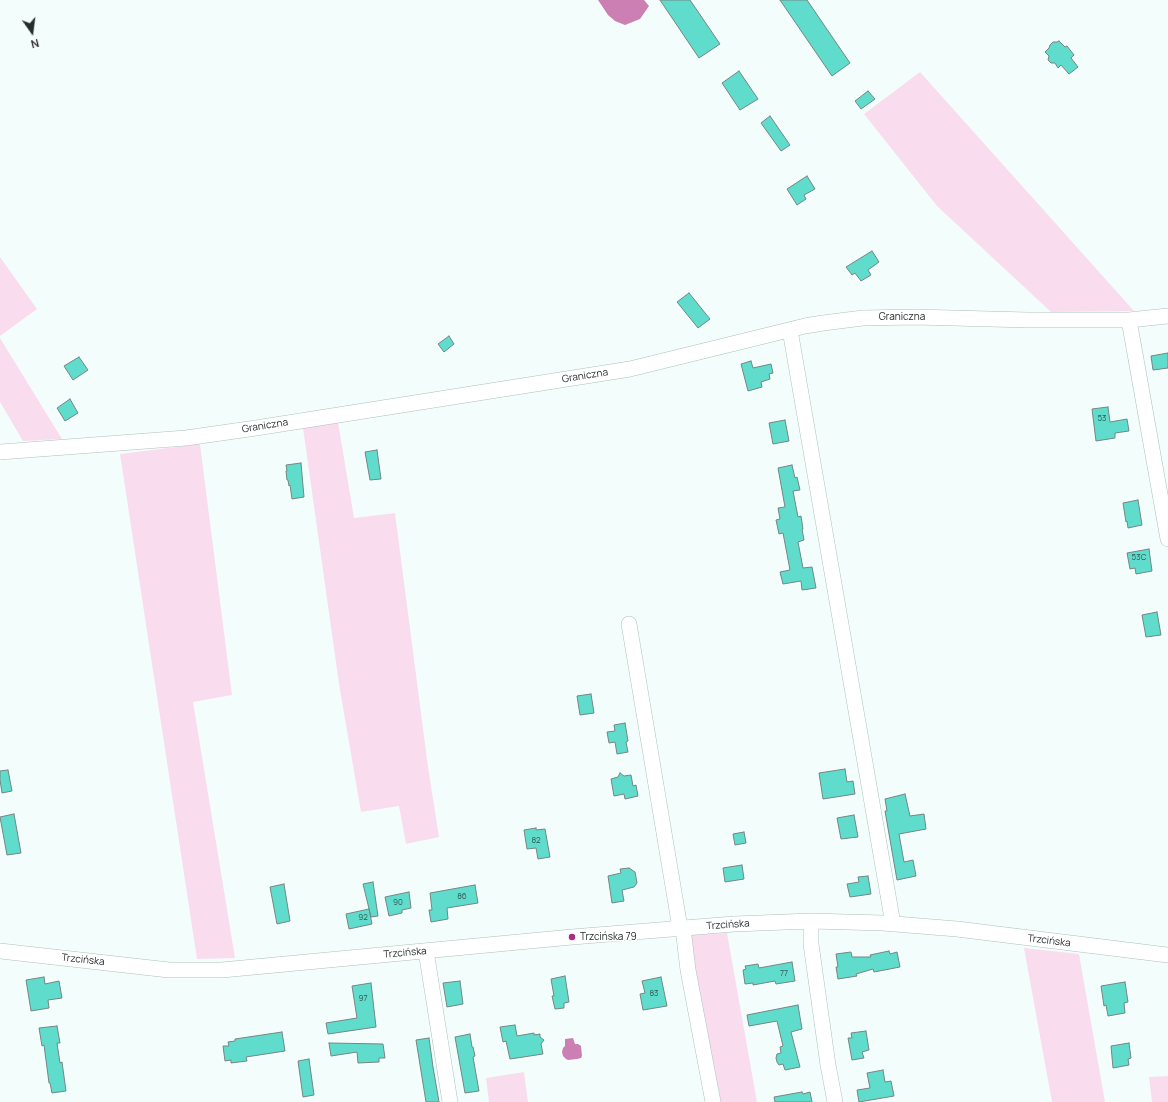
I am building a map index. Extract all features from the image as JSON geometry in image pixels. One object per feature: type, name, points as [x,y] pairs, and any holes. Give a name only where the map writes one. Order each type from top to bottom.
[{"type":"street","name":"Graniczna","points":[[0,452],[179,438],[256,428],[630,369],[823,322],[878,317],[1129,320],[1168,316]]},
{"type":"street","points":[[1129,320],[1168,539]]},
{"type":"street","points":[[790,330],[893,924]]},
{"type":"street","points":[[629,624],[688,970],[713,1102]]},
{"type":"street","points":[[811,921],[811,944],[828,1065],[835,1102]]},
{"type":"street","name":"Trzcińska","points":[[0,951],[169,970],[222,970],[682,928],[811,921],[893,924],[957,929],[1168,956]]},
{"type":"street","points":[[426,951],[450,1102]]},
{"type":"shaded area","points":[[598,0],[644,0],[649,6],[640,19],[625,25],[615,21],[608,15]]},
{"type":"shaded area","points":[[920,72],[1134,311],[1051,312],[937,206],[864,114]]},
{"type":"shaded area","points":[[0,257],[37,309],[0,336]]},
{"type":"shaded area","points":[[0,338],[62,439],[23,441],[0,402]]},
{"type":"shaded area","points":[[338,422],[354,518],[395,513],[428,767],[439,837],[406,844],[399,806],[361,812],[339,684],[303,428]]},
{"type":"shaded area","points":[[200,444],[232,695],[193,702],[235,958],[197,959],[120,454]]},
{"type":"shaded area","points":[[727,933],[757,1102],[721,1102],[701,1008],[688,935]]},
{"type":"shaded area","points":[[1024,948],[1079,954],[1105,1102],[1052,1102]]},
{"type":"shaded area","points":[[573,1038],[575,1044],[581,1046],[582,1056],[581,1058],[568,1060],[563,1056],[562,1052],[565,1046],[565,1039]]},
{"type":"shaded area","points":[[524,1072],[528,1102],[489,1102],[486,1078]]},
{"type":"shaded area","points":[[1168,1076],[1168,1102],[1152,1102],[1149,1077]]},
{"type":"building","points":[[660,0],[690,0],[720,44],[699,58]]},
{"type":"building","points":[[780,0],[807,0],[850,63],[832,76]]},
{"type":"building","points":[[1059,41],[1065,47],[1067,46],[1074,55],[1071,58],[1078,67],[1069,74],[1061,65],[1058,68],[1055,63],[1051,63],[1048,60],[1049,56],[1045,52],[1053,42]]},
{"type":"building","points":[[739,71],[758,99],[740,110],[722,83]]},
{"type":"building","points":[[868,91],[875,99],[861,109],[855,101]]},
{"type":"building","points":[[770,116],[790,145],[781,151],[761,123]]},
{"type":"building","points":[[807,176],[815,189],[804,195],[806,199],[797,205],[787,189]]},
{"type":"building","points":[[872,251],[879,262],[868,270],[871,275],[861,281],[855,273],[852,275],[846,267]]},
{"type":"building","points":[[689,293],[710,319],[698,328],[677,302]]},
{"type":"building","points":[[449,336],[454,344],[444,352],[438,344]]},
{"type":"building","points":[[1168,353],[1168,368],[1153,370],[1151,356]]},
{"type":"building","points":[[79,357],[88,370],[73,380],[64,366]]},
{"type":"building","points":[[751,361],[753,368],[771,364],[773,373],[769,374],[770,379],[761,382],[762,387],[748,391],[741,364]]},
{"type":"building","points":[[70,399],[78,413],[65,421],[57,408]]},
{"type":"building","points":[[1108,407],[1110,422],[1127,419],[1129,431],[1115,433],[1115,438],[1096,441],[1092,409]]},
{"type":"building","points":[[785,420],[789,441],[773,444],[769,423]]},
{"type":"building","points":[[377,450],[381,479],[370,480],[365,452]]},
{"type":"building","points":[[301,463],[304,497],[292,499],[290,485],[289,486],[287,480],[286,465]]},
{"type":"building","points":[[792,465],[800,490],[793,491],[798,517],[801,516],[803,529],[804,540],[798,542],[803,568],[812,567],[816,588],[802,590],[801,581],[783,584],[780,572],[790,570],[783,533],[779,534],[776,520],[780,519],[778,508],[785,507],[778,468]]},
{"type":"building","points":[[1138,500],[1142,525],[1128,528],[1123,503]]},
{"type":"building","points":[[1149,549],[1152,571],[1136,574],[1135,568],[1130,569],[1127,553]]},
{"type":"building","points":[[1157,612],[1161,635],[1146,637],[1142,615]]},
{"type":"building","points":[[591,694],[594,713],[580,715],[577,696]]},
{"type":"building","points":[[625,723],[628,752],[617,754],[615,742],[609,743],[607,732],[615,731],[614,725]]},
{"type":"building","points":[[845,769],[847,782],[853,781],[855,794],[823,799],[819,773]]},
{"type":"building","points":[[8,770],[12,791],[2,793],[0,771]]},
{"type":"building","points":[[620,773],[624,776],[631,775],[633,786],[636,785],[638,796],[625,799],[624,794],[614,796],[611,779],[618,777]]},
{"type":"building","points":[[905,794],[910,816],[924,814],[926,829],[899,834],[904,862],[913,860],[916,876],[897,880],[885,811],[887,811],[885,799]]},
{"type":"building","points":[[14,814],[21,853],[7,855],[0,817]]},
{"type":"building","points":[[854,815],[858,837],[841,839],[837,818]]},
{"type":"building","points":[[536,828],[536,830],[545,829],[550,857],[538,859],[536,848],[527,849],[524,830]]},
{"type":"building","points":[[744,832],[746,843],[735,845],[733,834]]},
{"type":"building","points":[[742,865],[744,879],[725,882],[723,868]]},
{"type":"building","points":[[629,868],[635,872],[637,883],[634,887],[622,890],[624,901],[612,903],[608,876],[621,873],[620,869]]},
{"type":"building","points":[[868,876],[871,894],[850,897],[847,884],[859,882],[858,877]]},
{"type":"building","points":[[373,882],[378,916],[371,917],[363,884]]},
{"type":"building","points":[[284,884],[290,921],[277,924],[270,887]]},
{"type":"building","points":[[475,885],[478,903],[447,908],[448,919],[431,922],[429,910],[432,910],[430,893]]},
{"type":"building","points":[[409,892],[411,908],[402,910],[402,913],[389,916],[385,897]]},
{"type":"building","points":[[369,909],[372,924],[349,929],[346,914]]},
{"type":"building","points":[[889,951],[890,954],[897,952],[900,967],[874,972],[873,969],[856,974],[857,976],[838,979],[836,954],[851,952],[852,957],[871,957],[870,955]]},
{"type":"building","points":[[792,962],[795,981],[776,984],[775,981],[753,985],[753,983],[745,984],[743,970],[746,969],[745,966],[758,964],[759,968]]},
{"type":"building","points":[[565,976],[569,1002],[564,1003],[564,1008],[555,1009],[552,996],[554,996],[551,979]]},
{"type":"building","points":[[44,977],[45,984],[59,981],[62,998],[48,1000],[49,1008],[31,1011],[26,980]]},
{"type":"building","points":[[661,977],[667,1006],[643,1010],[640,994],[645,993],[642,981]]},
{"type":"building","points":[[460,981],[463,1004],[447,1007],[443,983]]},
{"type":"building","points":[[1125,982],[1128,1002],[1124,1003],[1125,1013],[1108,1016],[1106,1005],[1104,1006],[1101,986]]},
{"type":"building","points":[[371,983],[376,1027],[328,1034],[326,1023],[357,1018],[352,986]]},
{"type":"building","points":[[798,1005],[802,1029],[791,1032],[800,1067],[785,1070],[783,1064],[779,1065],[776,1058],[777,1054],[781,1053],[780,1047],[783,1046],[777,1021],[749,1026],[747,1015]]},
{"type":"building","points":[[515,1025],[517,1036],[534,1033],[534,1035],[540,1034],[540,1037],[544,1040],[541,1044],[543,1054],[510,1059],[506,1041],[503,1042],[500,1027]]},
{"type":"building","points":[[57,1026],[60,1043],[57,1043],[60,1063],[62,1062],[66,1091],[52,1093],[49,1083],[44,1045],[42,1046],[39,1028]]},
{"type":"building","points":[[866,1031],[869,1050],[862,1052],[864,1058],[852,1060],[848,1038],[852,1038],[851,1033]]},
{"type":"building","points":[[282,1032],[285,1051],[246,1057],[247,1061],[231,1063],[231,1060],[225,1061],[223,1046],[229,1046],[228,1042],[235,1041],[235,1039]]},
{"type":"building","points":[[470,1034],[475,1056],[473,1057],[479,1091],[465,1093],[455,1037]]},
{"type":"building","points":[[429,1038],[439,1102],[426,1102],[416,1040]]},
{"type":"building","points":[[329,1043],[383,1044],[385,1058],[379,1058],[379,1062],[358,1063],[357,1052],[331,1056]]},
{"type":"building","points":[[1129,1043],[1131,1058],[1128,1059],[1129,1065],[1113,1068],[1111,1046]]},
{"type":"building","points":[[309,1059],[314,1095],[303,1097],[298,1061]]},
{"type":"building","points":[[883,1070],[885,1082],[891,1081],[894,1096],[859,1102],[857,1090],[870,1088],[867,1073]]},
{"type":"building","points":[[802,1092],[803,1094],[810,1092],[812,1102],[775,1102],[774,1097]]},
{"type":"place","name":"Trzcińska 79","points":[[572,937]]}]
